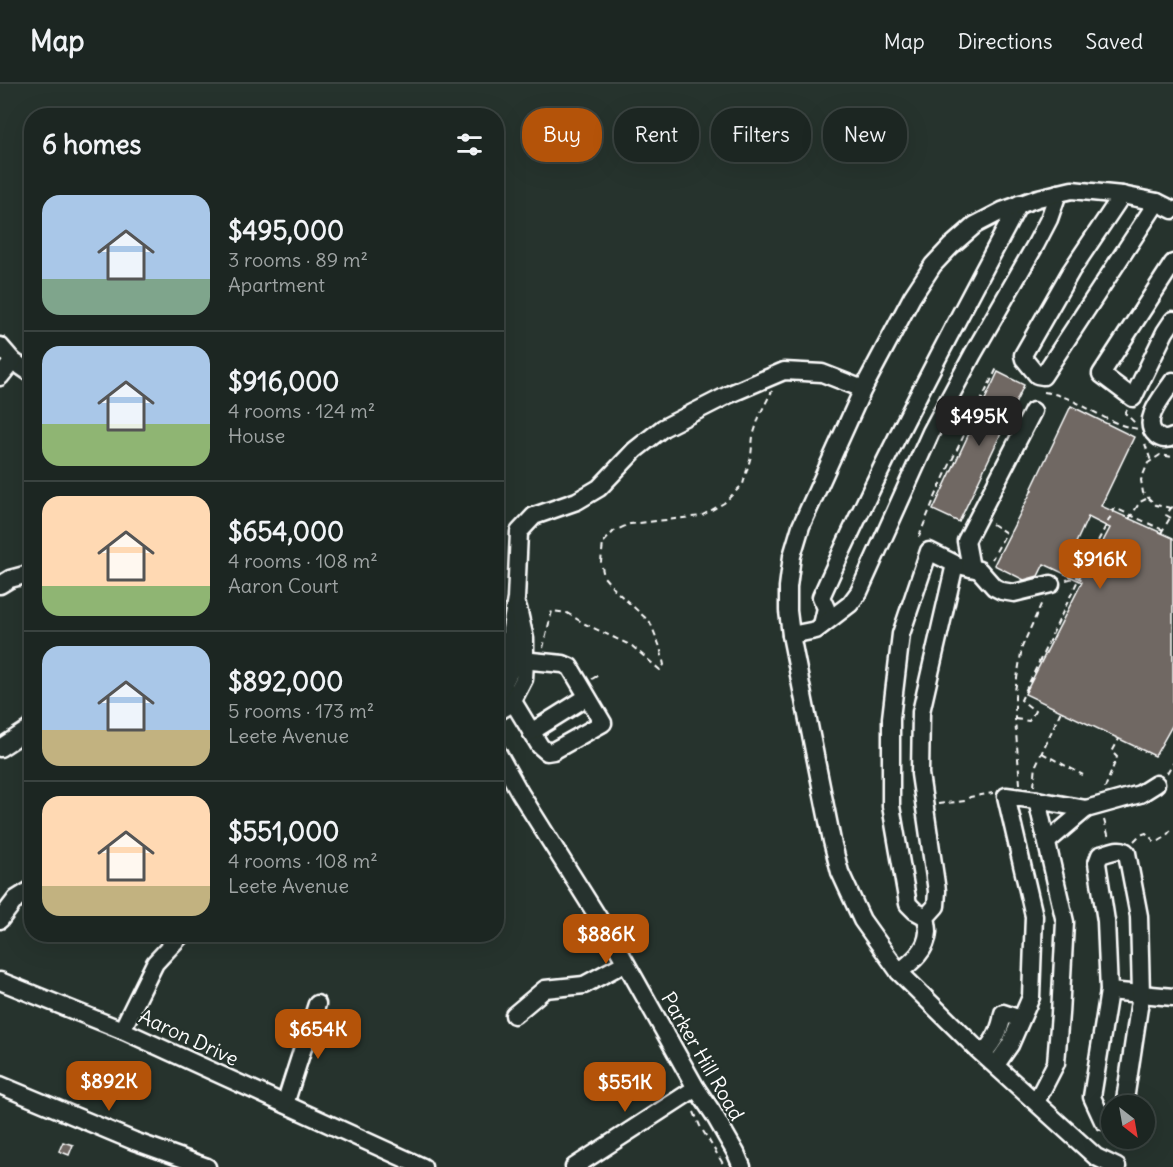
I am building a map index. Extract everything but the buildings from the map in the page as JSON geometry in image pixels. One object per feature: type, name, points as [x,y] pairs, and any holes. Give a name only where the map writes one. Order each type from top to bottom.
[{"type":"street","points":[[1117,1167],[1096,1157],[983,1054],[899,972],[862,920],[840,872],[832,841],[791,635],[788,587],[792,556],[801,526],[863,389],[912,297],[933,265],[951,246],[975,225],[1002,210],[1072,190],[1122,195],[1157,202],[1173,210]]},
{"type":"street","points":[[791,635],[816,630],[850,604],[859,592],[931,432],[1036,244],[1049,219],[1058,193]]},
{"type":"street","points":[[1122,195],[1071,272],[1023,355],[1024,360],[1037,375],[1043,376],[1157,202]]},
{"type":"street","points":[[822,625],[826,608],[821,597],[844,543],[1019,204]]},
{"type":"street","points":[[1173,263],[1101,374],[1133,398],[1173,320]]},
{"type":"street","points":[[0,346],[13,361],[24,369]]},
{"type":"street","points":[[0,377],[13,361]]},
{"type":"street","points":[[504,708],[511,704],[524,679],[526,660],[511,629],[516,599],[519,532],[534,516],[577,501],[599,488],[635,450],[663,428],[730,394],[784,371],[822,373],[863,389]]},
{"type":"street","points":[[1173,381],[1151,416],[1150,425],[1153,433],[1162,439],[1167,440],[1173,437]]},
{"type":"street","points":[[899,972],[915,960],[923,947],[928,933],[926,917],[936,906],[937,891],[920,774],[921,712],[963,566],[966,541],[1033,411]]},
{"type":"street","points":[[926,917],[908,904],[891,805],[891,718],[901,634],[929,551],[963,566],[979,570],[994,587],[1002,591],[1014,593],[1051,584]]},
{"type":"street","points":[[0,585],[24,575]]},
{"type":"street","points":[[504,681],[510,671],[526,660],[563,664],[570,667],[603,723],[553,752],[547,752],[540,746],[513,701],[504,691]]},
{"type":"street","points":[[531,732],[587,697]]},
{"type":"street","points":[[0,748],[24,732]]},
{"type":"street","name":"Parker Hill Road","points":[[504,764],[618,949],[742,1167]]},
{"type":"street","points":[[1047,842],[1094,807],[1140,794],[1156,784]]},
{"type":"street","points":[[996,1065],[1010,1045],[1032,998],[1034,916],[1009,791],[1037,800],[1094,807]]},
{"type":"street","points":[[1036,1102],[1056,1063],[1065,922],[1037,800]]},
{"type":"street","points":[[1101,1110],[1092,1097],[1109,991],[1106,921],[1097,862],[1100,855],[1121,849],[1127,853],[1139,916],[1141,994],[1126,1095]]},
{"type":"street","points":[[0,920],[16,899],[24,894]]},
{"type":"street","points":[[122,1030],[155,963],[175,942]]},
{"type":"street","points":[[514,1015],[545,989],[584,986],[625,963]]},
{"type":"street","name":"Aaron Drive","points":[[0,981],[122,1030],[423,1167]]},
{"type":"street","points":[[1109,991],[1173,997]]},
{"type":"street","points":[[285,1104],[317,1004]]},
{"type":"street","points":[[983,1054],[998,1035],[1003,1013],[1021,1019]]},
{"type":"street","points":[[0,1084],[134,1141],[207,1167]]},
{"type":"street","points":[[574,1167],[696,1088]]},
{"type":"street","points":[[1085,1146],[1101,1126]]},
{"type":"path","points":[[919,537],[930,506],[998,366]]},
{"type":"path","points":[[526,660],[542,651],[552,611],[567,613],[632,646],[660,670],[664,665],[650,622],[604,577],[601,562],[603,543],[614,531],[630,524],[701,516],[723,503],[743,484],[751,456],[753,436],[772,389]]},
{"type":"path","points":[[1044,392],[1068,398],[1126,428],[1139,429]]},
{"type":"path","points":[[1015,719],[1029,721],[1035,711],[1021,700],[1115,508],[1162,532],[1171,519],[1166,515],[1172,507],[1156,505],[1143,493],[1141,480],[1148,463],[1160,455],[1173,457]]},
{"type":"path","points":[[1129,519],[1140,502],[1148,498]]},
{"type":"path","points":[[979,516],[1006,533],[992,559]]},
{"type":"path","points":[[1020,782],[1015,691],[1022,647],[1051,584],[1077,577],[1083,580]]},
{"type":"path","points":[[1037,800],[1033,785],[1036,765],[1061,711]]},
{"type":"path","points":[[1110,843],[1094,807],[1108,782],[1117,757],[1112,752],[1119,739]]},
{"type":"path","points":[[1042,753],[1083,775]]},
{"type":"path","points":[[1009,791],[1020,782]]},
{"type":"path","points":[[925,806],[965,801],[970,797],[1009,791],[1020,782]]},
{"type":"path","points":[[1131,840],[1134,841],[1146,833],[1155,842],[1159,841],[1173,828]]},
{"type":"path","points":[[693,1110],[699,1126],[725,1167]]}]
